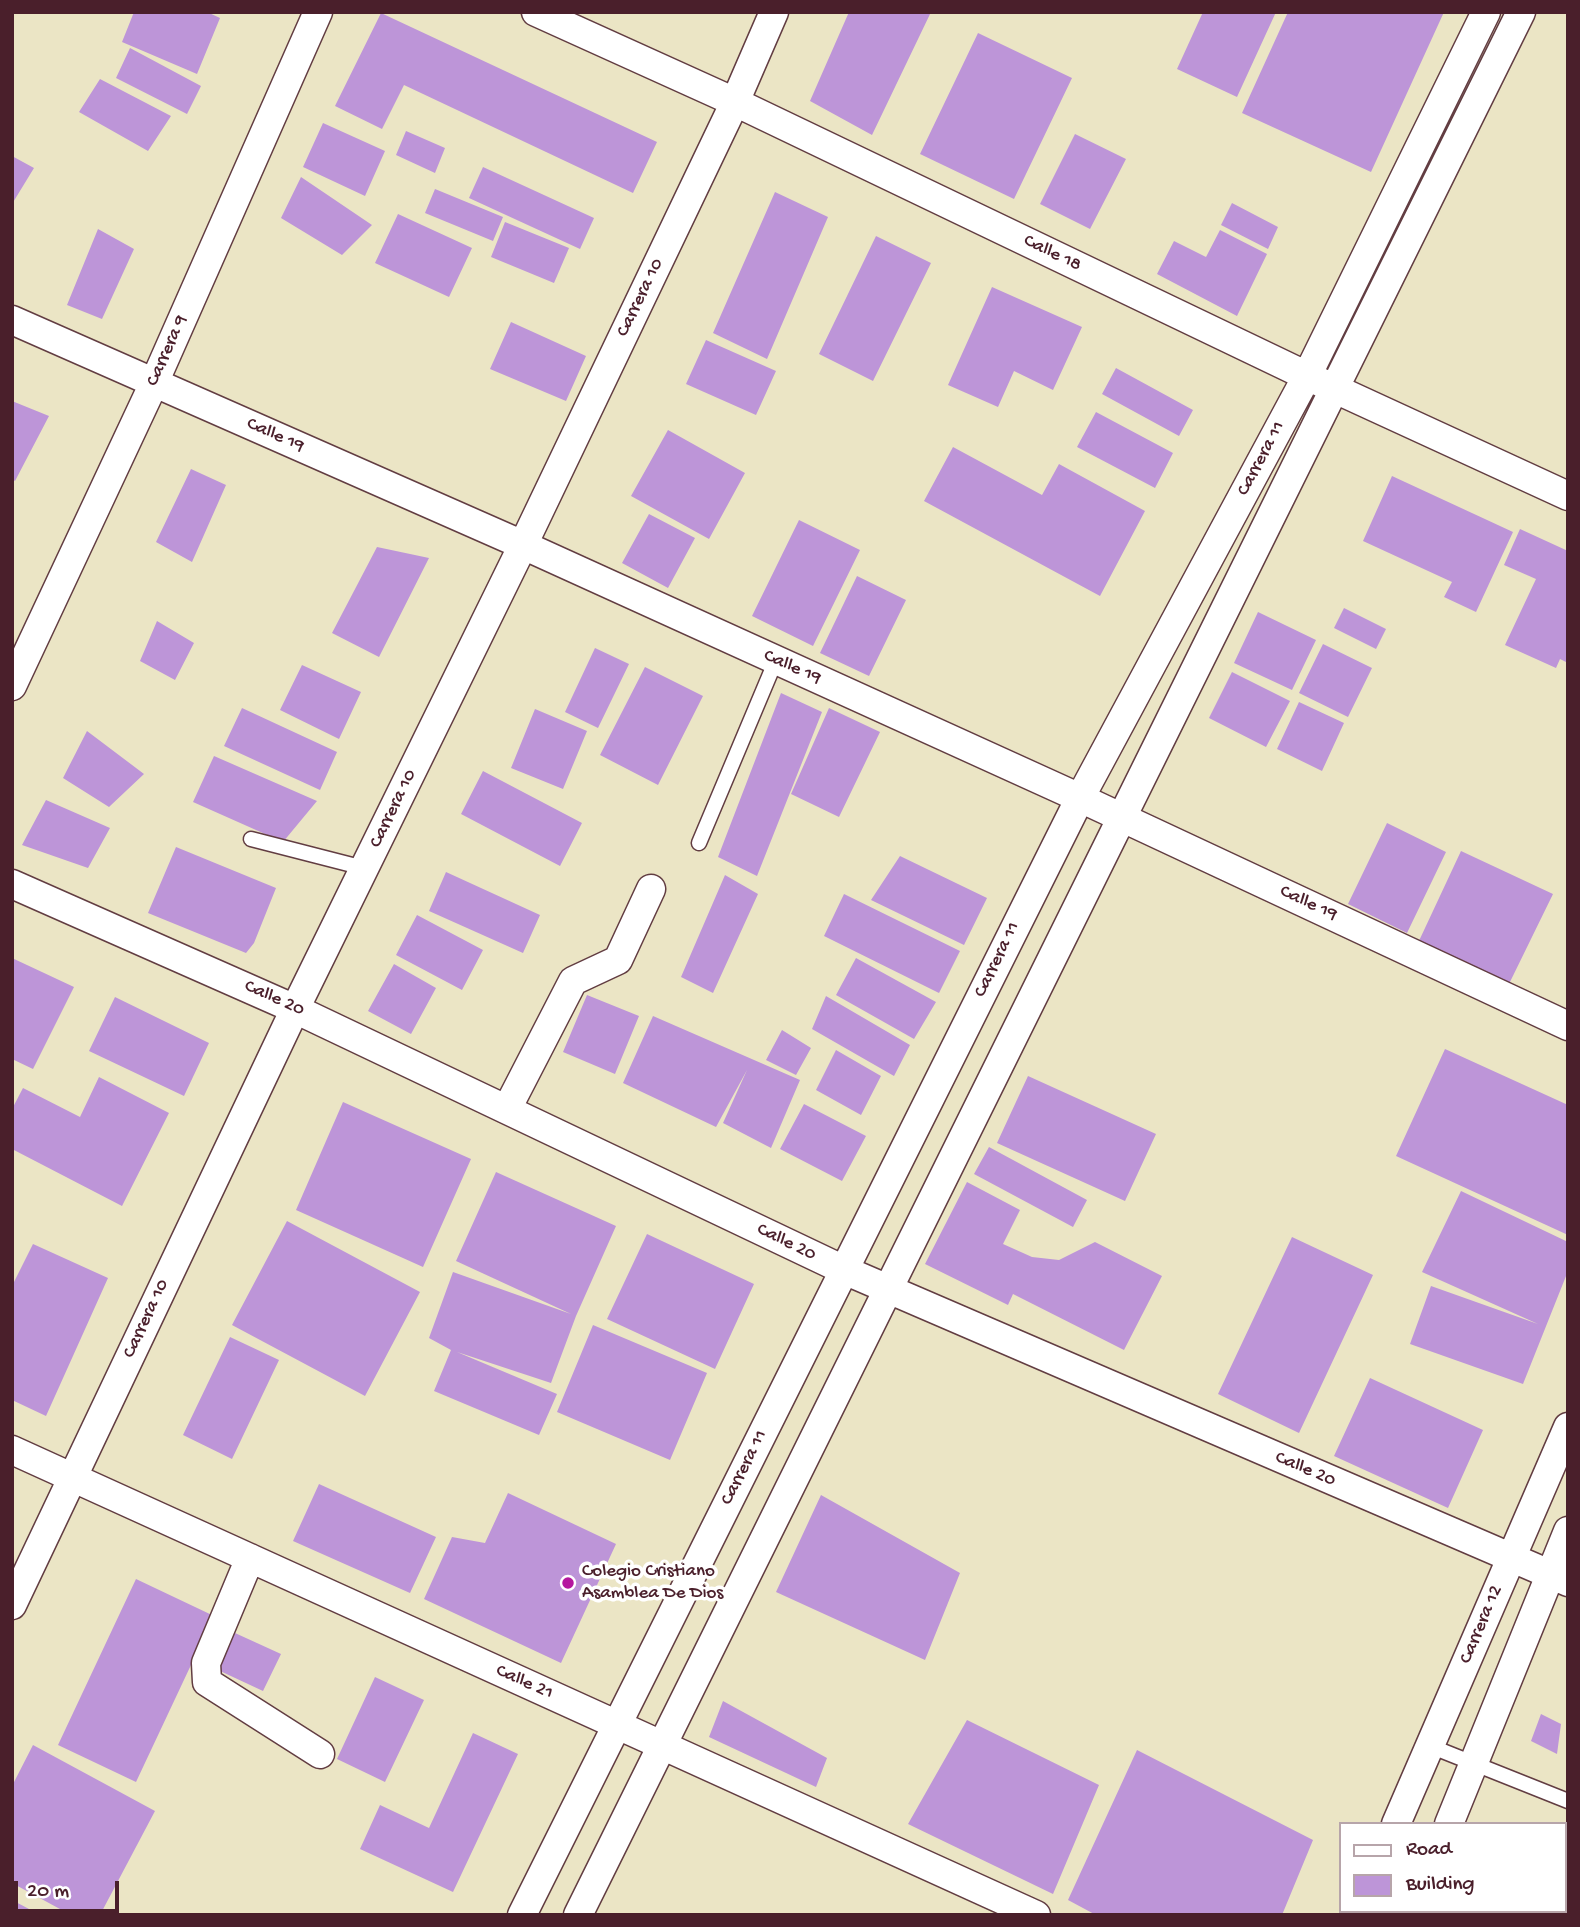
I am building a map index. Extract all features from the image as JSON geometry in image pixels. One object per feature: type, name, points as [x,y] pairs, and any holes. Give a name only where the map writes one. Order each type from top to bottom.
[{"type":"street","name":"Carrera 9","points":[[12,686],[154,383],[318,12]]},
{"type":"street","name":"Calle 18","points":[[536,12],[735,102],[1307,376],[1568,496]]},
{"type":"street","name":"Carrera 10","points":[[12,1605],[295,1009],[523,545],[735,102],[774,12]]},
{"type":"street","name":"Carrera 11","points":[[522,1915],[1080,798],[1307,376],[1486,12]]},
{"type":"street","name":"Carrera 11","points":[[578,1915],[1521,12]]},
{"type":"street","name":"Calle 19","points":[[12,320],[523,545],[1080,798],[1568,1026]]},
{"type":"street","name":"Calle 20","points":[[12,884],[295,1009],[888,1290],[1558,1577]]},
{"type":"street","points":[[507,1109],[573,981],[618,960],[651,889]]},
{"type":"street","name":"Carrera 12","points":[[1397,1822],[1568,1427]]},
{"type":"street","name":"Calle 21","points":[[12,1450],[1036,1915]]},
{"type":"street","points":[[1450,1822],[1558,1577],[1568,1531]]},
{"type":"street","points":[[250,1558],[206,1663],[207,1682],[320,1754]]},
{"type":"lane","points":[[699,843],[776,660]]},
{"type":"lane","points":[[251,839],[364,868]]},
{"type":"lane","points":[[1430,1746],[1568,1801]]},
{"type":"building","points":[[134,12],[207,12],[220,18],[197,74],[122,42]]},
{"type":"building","points":[[849,12],[931,12],[872,135],[810,101]]},
{"type":"building","points":[[1203,12],[1276,12],[1237,97],[1177,69]]},
{"type":"building","points":[[1288,12],[1444,12],[1371,172],[1242,113]]},
{"type":"building","points":[[381,13],[657,142],[633,193],[404,85],[382,129],[335,106]]},
{"type":"building","points":[[978,33],[1072,78],[1014,199],[920,154]]},
{"type":"building","points":[[130,48],[201,86],[187,114],[116,78]]},
{"type":"building","points":[[100,79],[171,116],[148,151],[79,112]]},
{"type":"building","points":[[323,123],[385,151],[365,196],[303,167]]},
{"type":"building","points":[[406,131],[445,148],[435,173],[396,155]]},
{"type":"building","points":[[1075,134],[1126,159],[1090,229],[1040,204]]},
{"type":"building","points":[[12,156],[34,168],[12,204]]},
{"type":"building","points":[[483,167],[594,218],[580,249],[469,198]]},
{"type":"building","points":[[301,177],[372,225],[342,255],[281,218]]},
{"type":"building","points":[[435,189],[503,217],[493,241],[425,213]]},
{"type":"building","points":[[775,192],[828,217],[767,359],[713,333]]},
{"type":"building","points":[[1232,203],[1278,227],[1268,249],[1221,225]]},
{"type":"building","points":[[398,214],[472,248],[449,297],[375,263]]},
{"type":"building","points":[[505,222],[569,248],[554,283],[491,257]]},
{"type":"building","points":[[98,229],[134,249],[102,319],[67,305]]},
{"type":"building","points":[[1220,230],[1267,254],[1237,316],[1157,274],[1174,241],[1206,257]]},
{"type":"building","points":[[876,236],[931,263],[873,381],[819,354]]},
{"type":"building","points":[[992,287],[1082,327],[1053,390],[1014,371],[998,407],[948,385]]},
{"type":"building","points":[[511,322],[586,356],[566,401],[490,369]]},
{"type":"building","points":[[706,340],[776,371],[756,415],[686,384]]},
{"type":"building","points":[[1116,368],[1193,410],[1179,436],[1102,394]]},
{"type":"building","points":[[12,401],[49,416],[15,481],[12,479]]},
{"type":"building","points":[[1096,412],[1173,453],[1155,488],[1077,447]]},
{"type":"building","points":[[668,430],[745,473],[709,539],[631,496]]},
{"type":"building","points":[[953,447],[1042,495],[1059,464],[1145,511],[1100,596],[924,501]]},
{"type":"building","points":[[191,469],[226,485],[192,562],[156,542]]},
{"type":"building","points":[[1392,476],[1513,532],[1476,612],[1444,597],[1452,582],[1363,541]]},
{"type":"building","points":[[649,514],[695,538],[668,588],[622,563]]},
{"type":"building","points":[[799,520],[860,550],[813,646],[752,616]]},
{"type":"building","points":[[1520,529],[1568,551],[1568,663],[1560,659],[1556,668],[1505,645],[1536,579],[1504,565]]},
{"type":"building","points":[[377,547],[429,558],[379,657],[332,633]]},
{"type":"building","points":[[857,576],[906,600],[869,676],[820,653]]},
{"type":"building","points":[[1344,608],[1386,629],[1376,649],[1334,628]]},
{"type":"building","points":[[1258,612],[1316,640],[1292,690],[1234,663]]},
{"type":"building","points":[[157,621],[194,643],[175,680],[140,661]]},
{"type":"building","points":[[1323,644],[1372,668],[1348,717],[1299,693]]},
{"type":"building","points":[[595,648],[629,664],[598,728],[565,712]]},
{"type":"building","points":[[302,665],[361,692],[339,739],[280,710]]},
{"type":"building","points":[[645,667],[703,696],[658,785],[600,755]]},
{"type":"building","points":[[1232,672],[1290,701],[1266,747],[1209,718]]},
{"type":"building","points":[[781,693],[822,712],[757,876],[718,857]]},
{"type":"building","points":[[1299,702],[1344,723],[1322,771],[1277,749]]},
{"type":"building","points":[[242,708],[337,752],[320,790],[224,746]]},
{"type":"building","points":[[829,708],[880,732],[839,817],[791,794]]},
{"type":"building","points":[[535,709],[587,731],[563,789],[511,768]]},
{"type":"building","points":[[87,731],[144,774],[109,807],[63,778]]},
{"type":"building","points":[[214,756],[317,801],[283,842],[193,802]]},
{"type":"building","points":[[483,771],[582,823],[560,866],[461,814]]},
{"type":"building","points":[[46,800],[110,828],[88,868],[22,845]]},
{"type":"building","points":[[1387,823],[1446,852],[1407,933],[1348,904]]},
{"type":"building","points":[[176,847],[276,888],[254,943],[246,953],[148,913]]},
{"type":"building","points":[[1461,851],[1553,894],[1508,986],[1418,943]]},
{"type":"building","points":[[900,856],[987,898],[964,945],[871,900]]},
{"type":"building","points":[[446,872],[540,915],[523,953],[429,911]]},
{"type":"building","points":[[725,875],[758,894],[713,993],[681,977]]},
{"type":"building","points":[[844,894],[960,951],[939,993],[824,936]]},
{"type":"building","points":[[417,915],[483,950],[462,990],[396,955]]},
{"type":"building","points":[[12,958],[74,987],[33,1069],[12,1059]]},
{"type":"building","points":[[856,958],[936,1002],[914,1039],[836,995]]},
{"type":"building","points":[[394,964],[436,988],[411,1034],[368,1011]]},
{"type":"building","points":[[587,995],[639,1016],[615,1074],[563,1052]]},
{"type":"building","points":[[826,996],[910,1045],[894,1076],[812,1029]]},
{"type":"building","points":[[115,997],[209,1043],[184,1096],[89,1051]]},
{"type":"building","points":[[653,1016],[800,1080],[771,1148],[723,1123],[747,1070],[716,1127],[623,1083]]},
{"type":"building","points":[[782,1030],[811,1048],[796,1075],[766,1060]]},
{"type":"building","points":[[1445,1049],[1568,1105],[1568,1235],[1396,1156]]},
{"type":"building","points":[[836,1050],[881,1076],[861,1115],[816,1090]]},
{"type":"building","points":[[1028,1076],[1156,1134],[1125,1201],[997,1143]]},
{"type":"building","points":[[99,1077],[169,1113],[122,1206],[12,1149],[12,1109],[23,1088],[80,1117]]},
{"type":"building","points":[[343,1102],[471,1159],[423,1267],[296,1210]]},
{"type":"building","points":[[804,1104],[866,1136],[842,1181],[780,1149]]},
{"type":"building","points":[[989,1147],[1087,1200],[1073,1227],[974,1174]]},
{"type":"building","points":[[496,1172],[616,1226],[576,1316],[551,1383],[457,1352],[557,1394],[539,1435],[434,1391],[451,1350],[429,1338],[453,1272],[571,1314],[456,1261]]},
{"type":"building","points":[[967,1182],[1020,1210],[1003,1244],[1032,1257],[1059,1260],[1095,1242],[1162,1276],[1124,1350],[1013,1294],[1008,1305],[925,1264]]},
{"type":"building","points":[[1461,1191],[1568,1242],[1568,1271],[1523,1384],[1410,1344],[1431,1286],[1538,1324],[1422,1272]]},
{"type":"building","points":[[287,1221],[420,1292],[365,1396],[232,1325]]},
{"type":"building","points":[[647,1234],[754,1284],[715,1369],[607,1319]]},
{"type":"building","points":[[1292,1237],[1373,1275],[1299,1433],[1218,1394]]},
{"type":"building","points":[[33,1244],[108,1278],[46,1416],[12,1400],[12,1286]]},
{"type":"building","points":[[593,1325],[707,1373],[670,1460],[557,1412]]},
{"type":"building","points":[[230,1337],[279,1360],[232,1459],[183,1435]]},
{"type":"building","points":[[1370,1378],[1483,1430],[1448,1508],[1334,1456]]},
{"type":"building","points":[[319,1484],[436,1537],[410,1593],[293,1541]]},
{"type":"building","points":[[508,1493],[616,1544],[561,1663],[424,1599],[452,1537],[485,1543]]},
{"type":"building","points":[[821,1495],[960,1573],[925,1660],[776,1592]]},
{"type":"building","points":[[136,1579],[214,1616],[136,1782],[58,1745]]},
{"type":"building","points":[[235,1633],[281,1654],[263,1691],[218,1670]]},
{"type":"building","points":[[375,1677],[424,1700],[385,1782],[337,1759]]},
{"type":"building","points":[[723,1701],[827,1758],[816,1787],[709,1737]]},
{"type":"building","points":[[1541,1714],[1561,1724],[1557,1754],[1531,1741]]},
{"type":"building","points":[[967,1720],[1099,1785],[1053,1894],[908,1824]]},
{"type":"building","points":[[473,1733],[518,1754],[453,1892],[360,1849],[380,1805],[429,1828]]},
{"type":"building","points":[[33,1745],[155,1811],[100,1915],[71,1915],[12,1883],[12,1786]]},
{"type":"building","points":[[1137,1750],[1313,1840],[1282,1915],[1096,1915],[1068,1900]]},
{"type":"building","points":[[12,1900],[29,1909],[26,1915],[12,1915]]},
{"type":"place","name":"Colegio Cristiano Asamblea De Dios","points":[[568,1583]]}]
